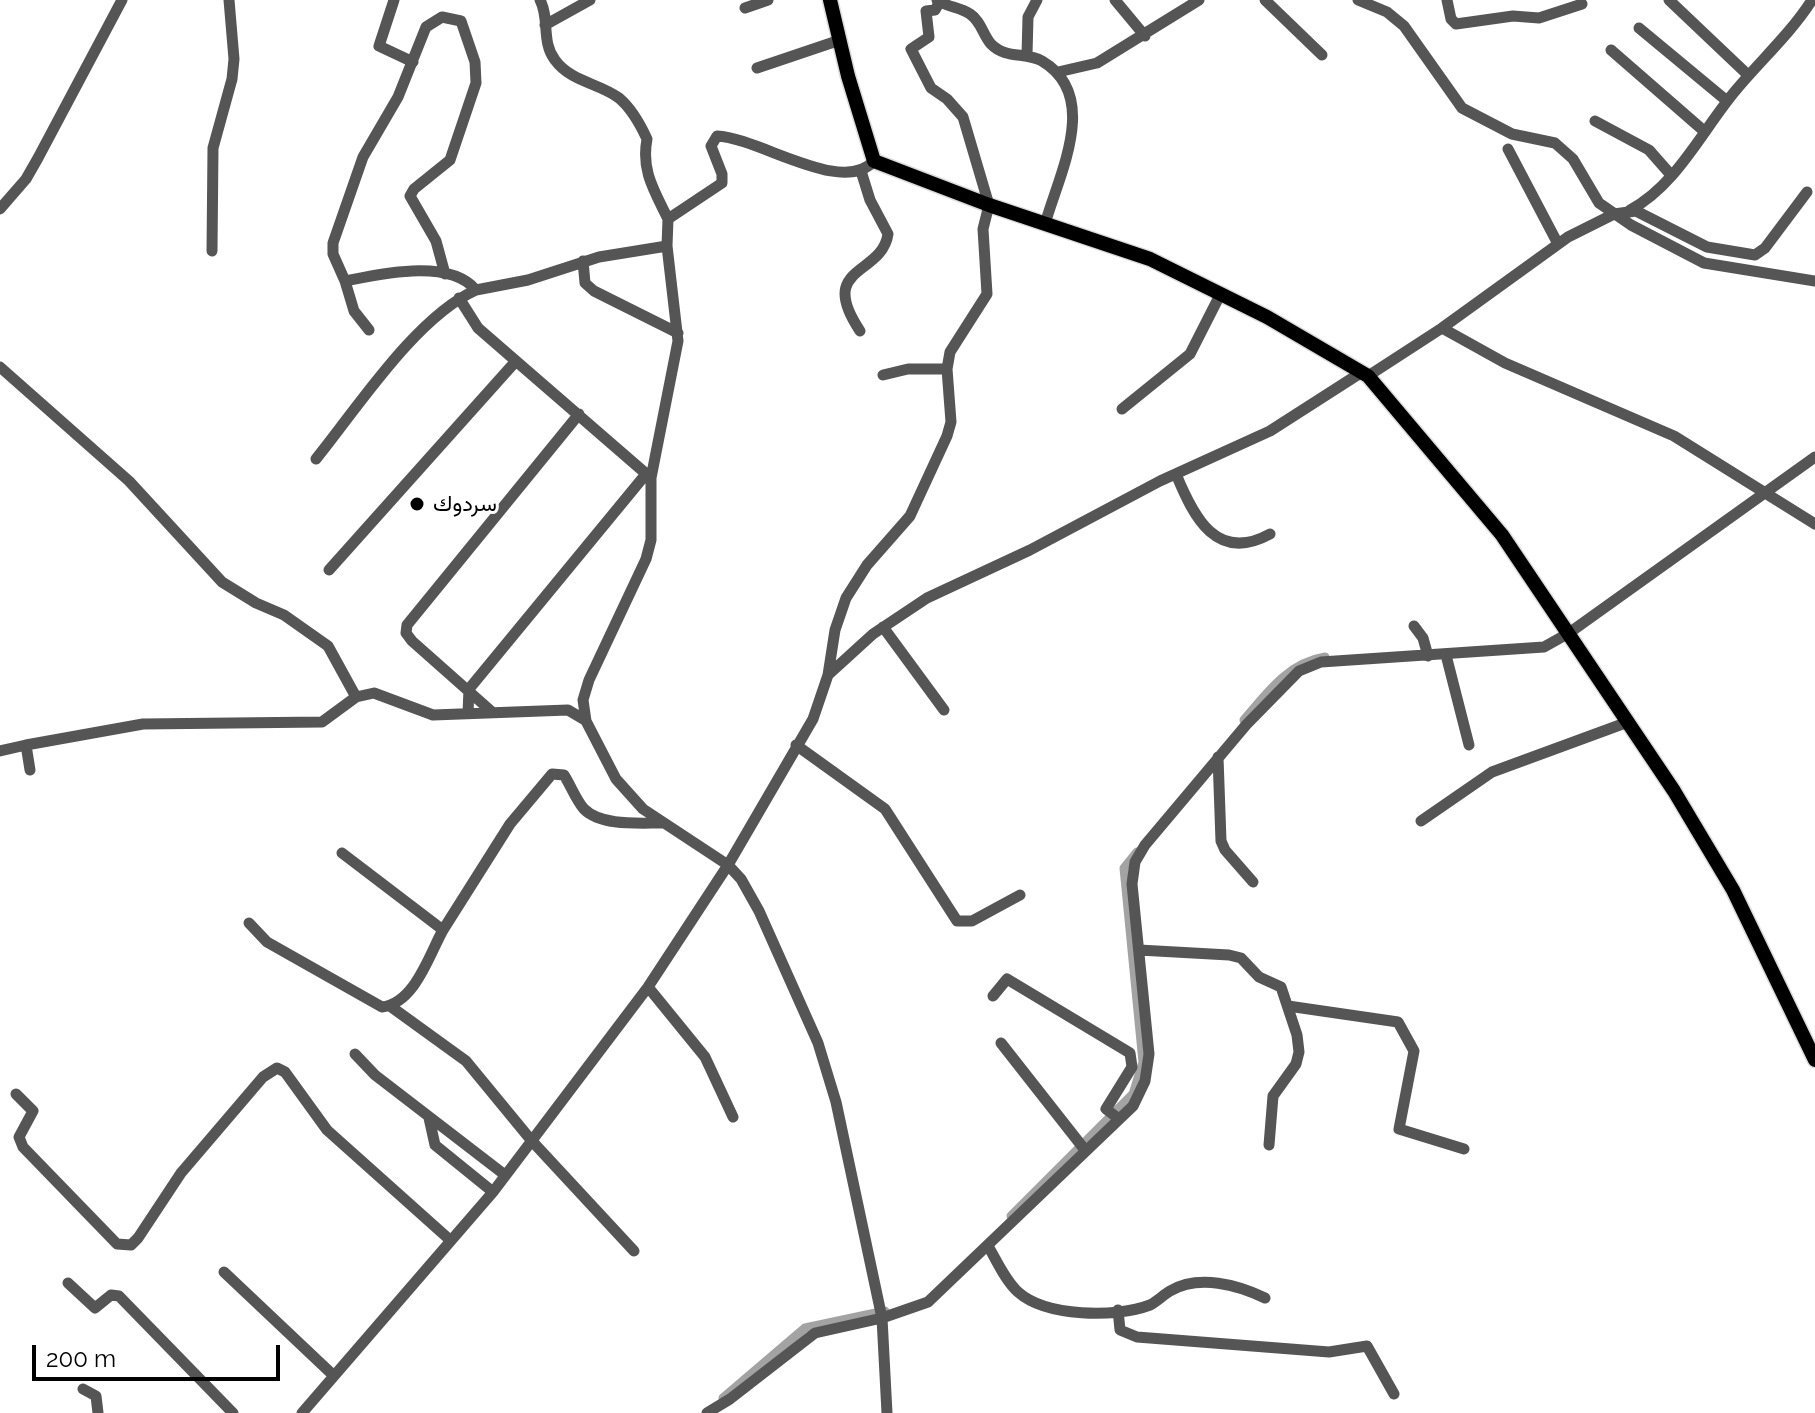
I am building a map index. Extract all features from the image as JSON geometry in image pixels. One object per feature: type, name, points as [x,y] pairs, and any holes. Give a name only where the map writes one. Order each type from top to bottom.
[{"type":"main road","points":[[830,0],[874,161],[989,205],[1150,259],[1221,293],[1365,374],[1481,506],[1711,848],[1815,1060]]},
{"type":"street","points":[[0,209],[26,179],[122,0]]},
{"type":"street","points":[[212,251],[213,148],[232,79],[234,59],[229,0]]},
{"type":"street","points":[[394,0],[379,46],[413,62]]},
{"type":"street","points":[[540,0],[547,44],[556,63],[580,80],[619,98],[647,139],[643,156],[668,219],[667,246],[678,333],[672,382],[648,476],[651,540],[646,559],[589,680],[583,700],[586,721],[616,779],[661,823],[728,865],[741,879],[759,911],[818,1043],[836,1102],[882,1318],[887,1413]]},
{"type":"street","points":[[545,25],[590,0]]},
{"type":"street","points":[[745,8],[768,0]]},
{"type":"street","points":[[1027,55],[1028,17],[1037,0]]},
{"type":"street","points":[[1115,0],[1145,36]]},
{"type":"street","points":[[1058,72],[1097,63],[1199,0]]},
{"type":"street","points":[[1265,0],[1322,55]]},
{"type":"street","points":[[1358,0],[1387,12],[1404,26],[1462,108],[1512,134],[1555,143],[1573,159],[1599,203],[1614,214],[1704,263],[1815,281]]},
{"type":"street","points":[[1447,0],[1451,19],[1456,24],[1513,16],[1539,18],[1582,4]]},
{"type":"street","points":[[1669,0],[1748,75]]},
{"type":"street","points":[[828,675],[883,627],[953,584],[1030,550],[1094,513],[1292,420],[1442,328],[1558,244],[1644,202],[1671,175],[1727,101],[1812,0]]},
{"type":"street","points":[[302,1413],[493,1192],[648,987],[728,865],[813,719],[828,675],[835,630],[846,598],[867,565],[910,516],[947,436],[951,411],[947,369],[953,345],[987,294],[983,229],[989,205],[963,117],[947,99],[935,94],[911,49],[929,37],[926,11],[935,10],[938,1],[964,5],[991,44],[1005,53],[1027,55],[1058,72],[1070,92],[1072,123],[1045,224]]},
{"type":"street","points":[[369,330],[354,311],[333,254],[339,221],[363,157],[413,62],[429,23],[448,16],[461,21],[473,55],[476,83],[450,160],[414,189],[410,196],[436,241],[445,274]]},
{"type":"street","points":[[1639,28],[1727,101]]},
{"type":"street","points":[[757,68],[840,40]]},
{"type":"street","points":[[1611,50],[1704,131]]},
{"type":"street","points":[[1595,121],[1649,150],[1671,175]]},
{"type":"street","points":[[668,219],[721,185],[722,174],[711,146],[717,136],[746,139],[826,170],[861,171],[874,161]]},
{"type":"street","points":[[1508,149],[1558,244]]},
{"type":"street","points":[[860,331],[847,310],[846,289],[854,274],[883,247],[888,234],[870,200],[861,171]]},
{"type":"street","points":[[1629,210],[1707,247],[1755,255],[1765,248],[1807,192]]},
{"type":"street","points":[[316,459],[419,332],[459,298],[476,290],[528,280],[583,261],[667,246]]},
{"type":"street","points":[[583,261],[585,283],[594,291],[678,333]]},
{"type":"street","points":[[345,281],[399,271],[445,274],[469,282],[476,290]]},
{"type":"street","points":[[1122,409],[1190,354],[1221,293]]},
{"type":"street","points":[[459,298],[478,328],[648,476]]},
{"type":"street","points":[[1442,328],[1505,363],[1674,436],[1815,524]]},
{"type":"street","points":[[329,570],[516,361]]},
{"type":"street","points":[[0,367],[129,481],[209,572],[242,596],[292,620],[328,646],[356,697]]},
{"type":"street","points":[[883,375],[908,369],[947,369]]},
{"type":"street","points":[[491,711],[412,641],[406,633],[410,617],[579,414]]},
{"type":"street","points":[[707,1413],[730,1399],[802,1340],[828,1329],[882,1318],[928,1302],[1140,1096],[1149,1068],[1132,884],[1135,862],[1145,845],[1276,692],[1308,665],[1529,650],[1569,633],[1815,457]]},
{"type":"street","points":[[1176,474],[1184,494],[1214,537],[1242,545],[1270,534]]},
{"type":"street","points":[[468,713],[469,689],[648,476]]},
{"type":"street","points":[[1414,626],[1423,638],[1428,656]]},
{"type":"street","points":[[883,627],[944,710]]},
{"type":"street","points":[[1446,655],[1469,745]]},
{"type":"street","points":[[0,751],[135,725],[313,723],[327,720],[356,697],[374,693],[433,715],[568,710],[586,721]]},
{"type":"street","points":[[1421,821],[1449,798],[1492,772],[1628,722]]},
{"type":"street","points":[[26,745],[30,770]]},
{"type":"street","points":[[796,745],[885,809],[957,921],[972,921],[1020,895]]},
{"type":"street","points":[[1218,757],[1221,841],[1253,882]]},
{"type":"street","points":[[390,1006],[399,1001],[417,980],[443,930],[510,824],[552,774],[564,775],[579,801],[592,815],[602,819],[661,823]]},
{"type":"street","points":[[342,853],[443,930]]},
{"type":"street","points":[[249,923],[267,942],[372,1003],[390,1006],[466,1061],[531,1140],[634,1251]]},
{"type":"street","points":[[1139,950],[1241,958],[1259,977],[1277,983],[1288,1006],[1299,1052],[1296,1064],[1273,1096],[1269,1145]]},
{"type":"street","points":[[993,996],[1007,979],[1130,1053],[1132,1067],[1106,1109],[1119,1119]]},
{"type":"street","points":[[648,987],[705,1057],[733,1117]]},
{"type":"street","points":[[1288,1006],[1398,1022],[1414,1051],[1399,1129],[1464,1149]]},
{"type":"street","points":[[1001,1043],[1085,1150]]},
{"type":"street","points":[[355,1054],[429,1118],[505,1175]]},
{"type":"street","points":[[16,1094],[33,1111],[19,1137],[23,1147],[117,1244],[131,1245],[138,1238],[181,1173],[263,1077],[277,1068],[285,1072],[327,1130],[450,1240]]},
{"type":"street","points":[[429,1118],[435,1145],[493,1192]]},
{"type":"street","points":[[988,1246],[1018,1292],[1032,1301],[1071,1312],[1149,1305],[1171,1290],[1195,1284],[1237,1285],[1265,1298]]},
{"type":"street","points":[[224,1272],[333,1375]]},
{"type":"street","points":[[68,1283],[95,1308],[111,1295],[119,1296],[233,1413]]},
{"type":"street","points":[[1118,1310],[1120,1330],[1137,1337],[1329,1352],[1367,1346],[1394,1394]]},
{"type":"street","points":[[83,1389],[96,1396],[98,1413]]},
{"type":"waterway","points":[[1244,720],[1289,672],[1325,657]]},
{"type":"waterway","points":[[1011,1216],[1133,1094],[1143,1062],[1124,868],[1137,852]]},
{"type":"waterway","points":[[723,1398],[805,1328],[885,1311]]},
{"type":"place","name":"سردوك","points":[[417,504]]}]
